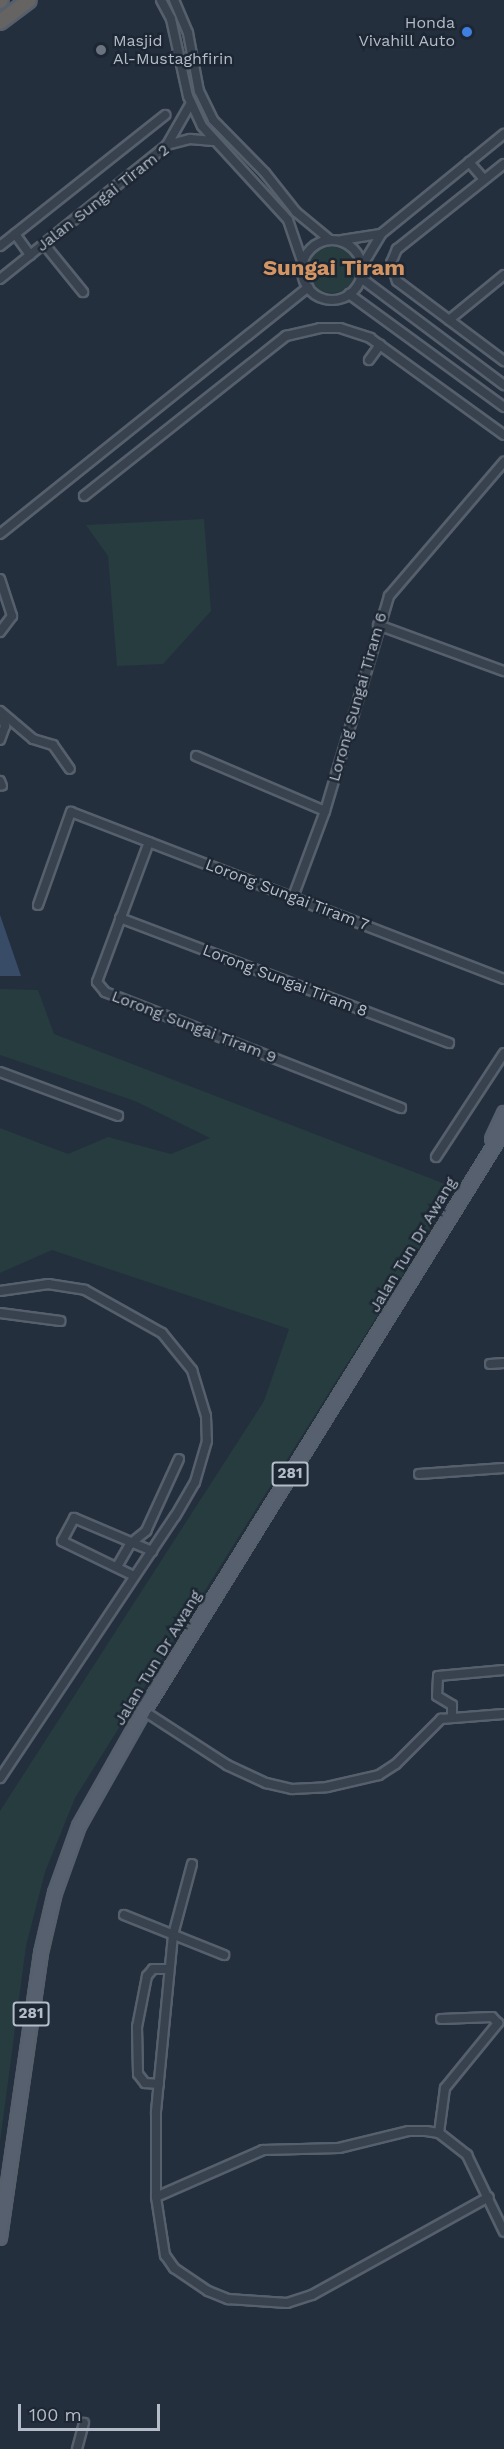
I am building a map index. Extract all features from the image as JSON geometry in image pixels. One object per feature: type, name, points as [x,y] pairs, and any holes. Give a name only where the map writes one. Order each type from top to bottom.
[{"type":"highway","points":[[0,22],[29,0]]},
{"type":"main road","name":"Jalan Tun Dr Awang","points":[[488,1152],[504,1113]]},
{"type":"main road","name":"Jalan Tun Dr Awang","points":[[0,2238],[41,1953],[55,1893],[80,1826],[144,1711],[401,1299],[488,1152],[504,1130]]},
{"type":"street","points":[[161,0],[174,30],[191,103],[213,141],[288,220],[308,287]]},
{"type":"street","points":[[174,0],[188,33],[200,92],[213,120],[265,172],[296,212],[334,240],[354,249],[362,266]]},
{"type":"street","points":[[167,145],[191,103]]},
{"type":"street","points":[[0,246],[165,115]]},
{"type":"street","points":[[308,287],[332,299],[349,294],[361,278],[362,266],[381,234],[504,134]]},
{"type":"street","name":"Jalan Sungai Tiram 2","points":[[0,279],[167,145],[190,139],[213,141]]},
{"type":"street","points":[[469,162],[484,179]]},
{"type":"street","points":[[504,164],[393,255],[392,271],[397,281],[504,361]]},
{"type":"street","points":[[15,234],[30,255]]},
{"type":"street","points":[[303,264],[312,247],[334,240],[381,234]]},
{"type":"street","points":[[44,244],[83,292]]},
{"type":"street","points":[[449,320],[504,275]]},
{"type":"street","points":[[361,278],[504,385]]},
{"type":"street","points":[[0,534],[308,287]]},
{"type":"street","points":[[349,294],[504,406]]},
{"type":"street","points":[[84,496],[286,336],[320,328],[340,328],[380,345],[504,435]]},
{"type":"street","points":[[369,360],[380,345]]},
{"type":"street","name":"Lorong Sungai Tiram 6","points":[[293,897],[325,811],[388,596],[504,462]]},
{"type":"street","points":[[0,579],[12,616],[0,632]]},
{"type":"street","points":[[378,625],[504,671]]},
{"type":"street","points":[[0,711],[5,726],[0,740]]},
{"type":"street","points":[[0,711],[33,739],[53,745],[70,769]]},
{"type":"street","points":[[196,756],[325,811]]},
{"type":"street","name":"Lorong Sungai Tiram 7","points":[[38,905],[71,812],[504,979]]},
{"type":"street","name":"Lorong Sungai Tiram 9","points":[[149,842],[97,982],[105,992],[400,1108]]},
{"type":"street","name":"Lorong Sungai Tiram 8","points":[[120,918],[449,1043]]},
{"type":"street","points":[[435,1157],[504,1053]]},
{"type":"street","points":[[0,1072],[118,1116]]},
{"type":"street","points":[[0,1291],[48,1284],[93,1292],[162,1333],[192,1370],[206,1416],[202,1465],[152,1551],[0,1778]]},
{"type":"street","points":[[0,1313],[60,1321]]},
{"type":"street","points":[[490,1365],[504,1363]]},
{"type":"street","points":[[118,1565],[130,1544],[146,1531],[179,1459]]},
{"type":"street","points":[[419,1474],[504,1468]]},
{"type":"street","points":[[134,1576],[118,1565],[62,1541],[74,1518],[130,1544],[152,1551]]},
{"type":"street","points":[[452,1717],[452,1705],[437,1696],[438,1676],[504,1670]]},
{"type":"street","points":[[144,1711],[227,1765],[266,1783],[292,1789],[327,1787],[379,1775],[396,1764],[436,1722],[452,1717],[504,1714]]},
{"type":"street","points":[[192,1864],[173,1935],[159,2084],[156,2197],[165,2255],[174,2268],[208,2291],[265,2304],[287,2303],[312,2295],[489,2197]]},
{"type":"street","points":[[124,1915],[224,1955]]},
{"type":"street","points":[[159,2084],[145,2083],[138,2074],[137,2027],[147,1976],[153,1969],[170,1968]]},
{"type":"street","points":[[439,2133],[446,2088],[498,2023],[492,2017],[441,2019]]},
{"type":"street","points":[[156,2197],[263,2150],[339,2148],[409,2131],[439,2133],[467,2155],[504,2232]]},
{"type":"street","points":[[77,2449],[84,2423]]},
{"type":"green space","points":[[327,245],[337,245],[349,252],[356,264],[356,274],[349,286],[337,293],[327,293],[312,282],[308,274],[308,264],[319,249]]},
{"type":"green space","points":[[204,519],[211,611],[163,664],[117,666],[108,556],[86,525]]},
{"type":"green space","points":[[0,989],[38,990],[54,1034],[453,1187],[414,1257],[75,1798],[45,1872],[26,1946],[0,2142],[0,1811],[264,1401],[289,1329],[52,1250],[0,1273],[0,1128],[68,1154],[108,1137],[171,1154],[210,1138],[135,1101],[0,1055]]},
{"type":"water","points":[[0,915],[21,976],[0,976]]},
{"type":"place","name":"Honda Vivahill Auto","points":[[467,32]]},
{"type":"place","name":"Masjid Al-Mustaghfirin","points":[[101,50]]},
{"type":"district","name":"Sungai Tiram","points":[[334,268]]}]
